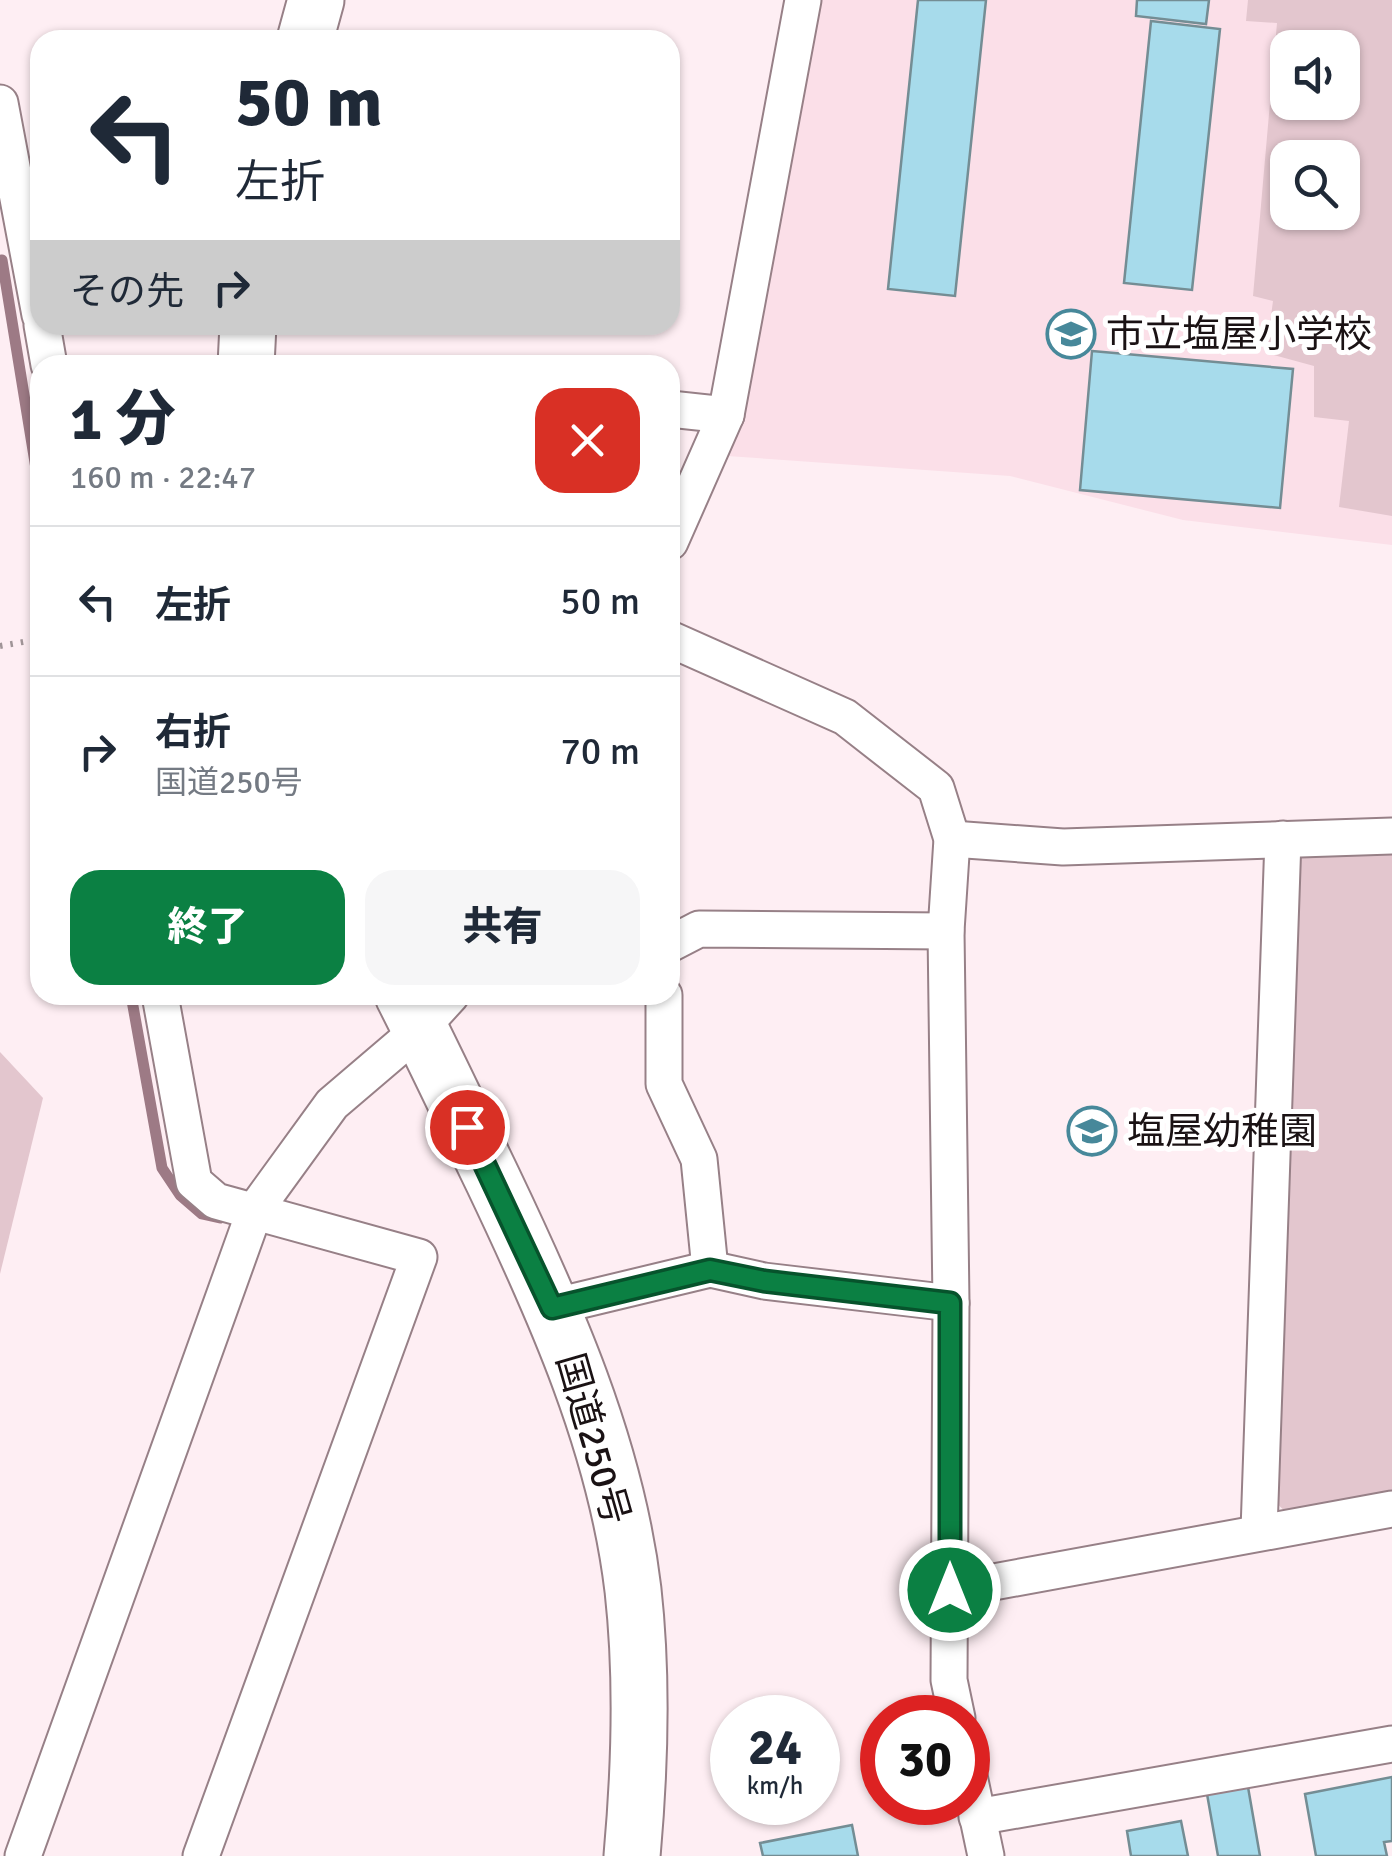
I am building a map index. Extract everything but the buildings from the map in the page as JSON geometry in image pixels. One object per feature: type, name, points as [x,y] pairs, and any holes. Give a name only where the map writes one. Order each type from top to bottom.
[{"type":"highway","points":[[308,30],[316,0]]},
{"type":"highway","name":"国道250号","points":[[425,1006],[594,1418],[632,1586],[640,1691],[639,1775],[632,1856]]},
{"type":"street","points":[[680,519],[726,415],[804,0]]},
{"type":"street","points":[[0,103],[30,262]]},
{"type":"street","points":[[680,410],[726,415]]},
{"type":"street","points":[[680,643],[845,716],[936,788],[952,838],[946,931],[953,1695]]},
{"type":"street","points":[[952,838],[1063,847],[1392,836]]},
{"type":"street","points":[[1259,1532],[1283,839]]},
{"type":"street","points":[[680,939],[699,929],[946,931]]},
{"type":"street","points":[[162,1005],[194,1182],[216,1201],[419,1257],[201,1856]]},
{"type":"street","points":[[664,1005],[664,1084],[699,1159],[710,1270]]},
{"type":"street","points":[[23,1856],[256,1210],[332,1104],[425,1006]]},
{"type":"street","points":[[552,1308],[710,1270],[764,1281],[950,1303]]},
{"type":"street","points":[[950,1590],[1392,1509]]},
{"type":"street","points":[[990,1815],[1392,1744]]},
{"type":"street","points":[[979,1825],[986,1856]]},
{"type":"path","points":[[0,646],[30,641]]},
{"type":"shaded area","name":"市立塩屋小学校","points":[[817,0],[1392,0],[1392,545],[1183,520],[1010,476],[727,456]]},
{"type":"shaded area","points":[[1248,0],[1392,0],[1392,516],[1339,507],[1349,421],[1314,417],[1314,366],[1266,353],[1273,301],[1253,296],[1270,103],[1270,120],[1360,120],[1360,30],[1276,30],[1277,23],[1246,21]]},
{"type":"shaded area","points":[[1392,844],[1392,1497],[1289,1515],[1271,1498],[1299,858],[1320,845]]},
{"type":"shaded area","points":[[0,1052],[43,1098],[0,1274]]},
{"type":"waterway","points":[[2,260],[30,432]]},
{"type":"waterway","points":[[133,1005],[162,1168],[180,1195],[202,1214],[220,1218]]},
{"type":"place","name":"市立塩屋小学校","points":[[1071,334]]},
{"type":"place","name":"塩屋幼稚園","points":[[1092,1131]]},
{"type":"route","points":[[467,1127],[552,1308],[710,1270],[764,1281],[950,1303],[950,1590]]}]
